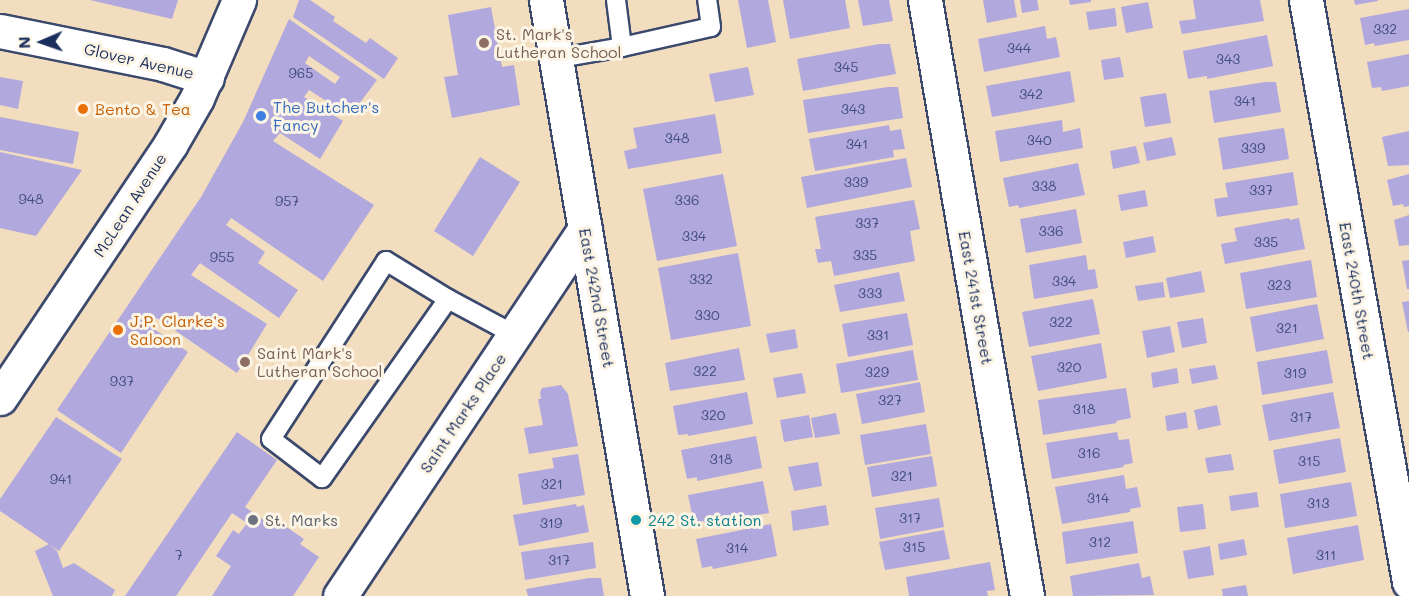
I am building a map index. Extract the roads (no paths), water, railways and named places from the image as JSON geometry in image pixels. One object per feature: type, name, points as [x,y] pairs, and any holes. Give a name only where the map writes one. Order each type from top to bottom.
[{"type":"street","name":"McLean Avenue","points":[[0,398],[146,183],[207,78],[239,0]]},
{"type":"street","name":"East 242nd Street","points":[[546,0],[554,59],[585,229],[646,596]]},
{"type":"street","name":"East 241st Street","points":[[925,0],[1027,596]]},
{"type":"street","name":"East 240th Street","points":[[1306,0],[1409,582]]},
{"type":"street","name":"Glover Avenue","points":[[0,31],[163,64],[207,78]]},
{"type":"street","name":"Saint Marks Place","points":[[340,596],[585,229]]},
{"type":"lane","points":[[616,0],[622,47]]},
{"type":"lane","points":[[554,59],[622,47],[711,27],[707,0]]},
{"type":"lane","points":[[448,299],[322,478],[271,439],[386,261],[448,299],[515,335]]},
{"type":"place","name":"St. Mark's Lutheran School","points":[[484,43]]},
{"type":"place","name":"Bento & Tea","points":[[83,109]]},
{"type":"place","name":"The Butcher's Fancy","points":[[261,116]]},
{"type":"place","name":"J.P. Clarke's Saloon","points":[[118,330]]},
{"type":"place","name":"Saint Mark's Lutheran School","points":[[245,362]]},
{"type":"place","name":"St. Marks","points":[[253,520]]},
{"type":"place","name":"242 St. station","points":[[636,520]]}]
